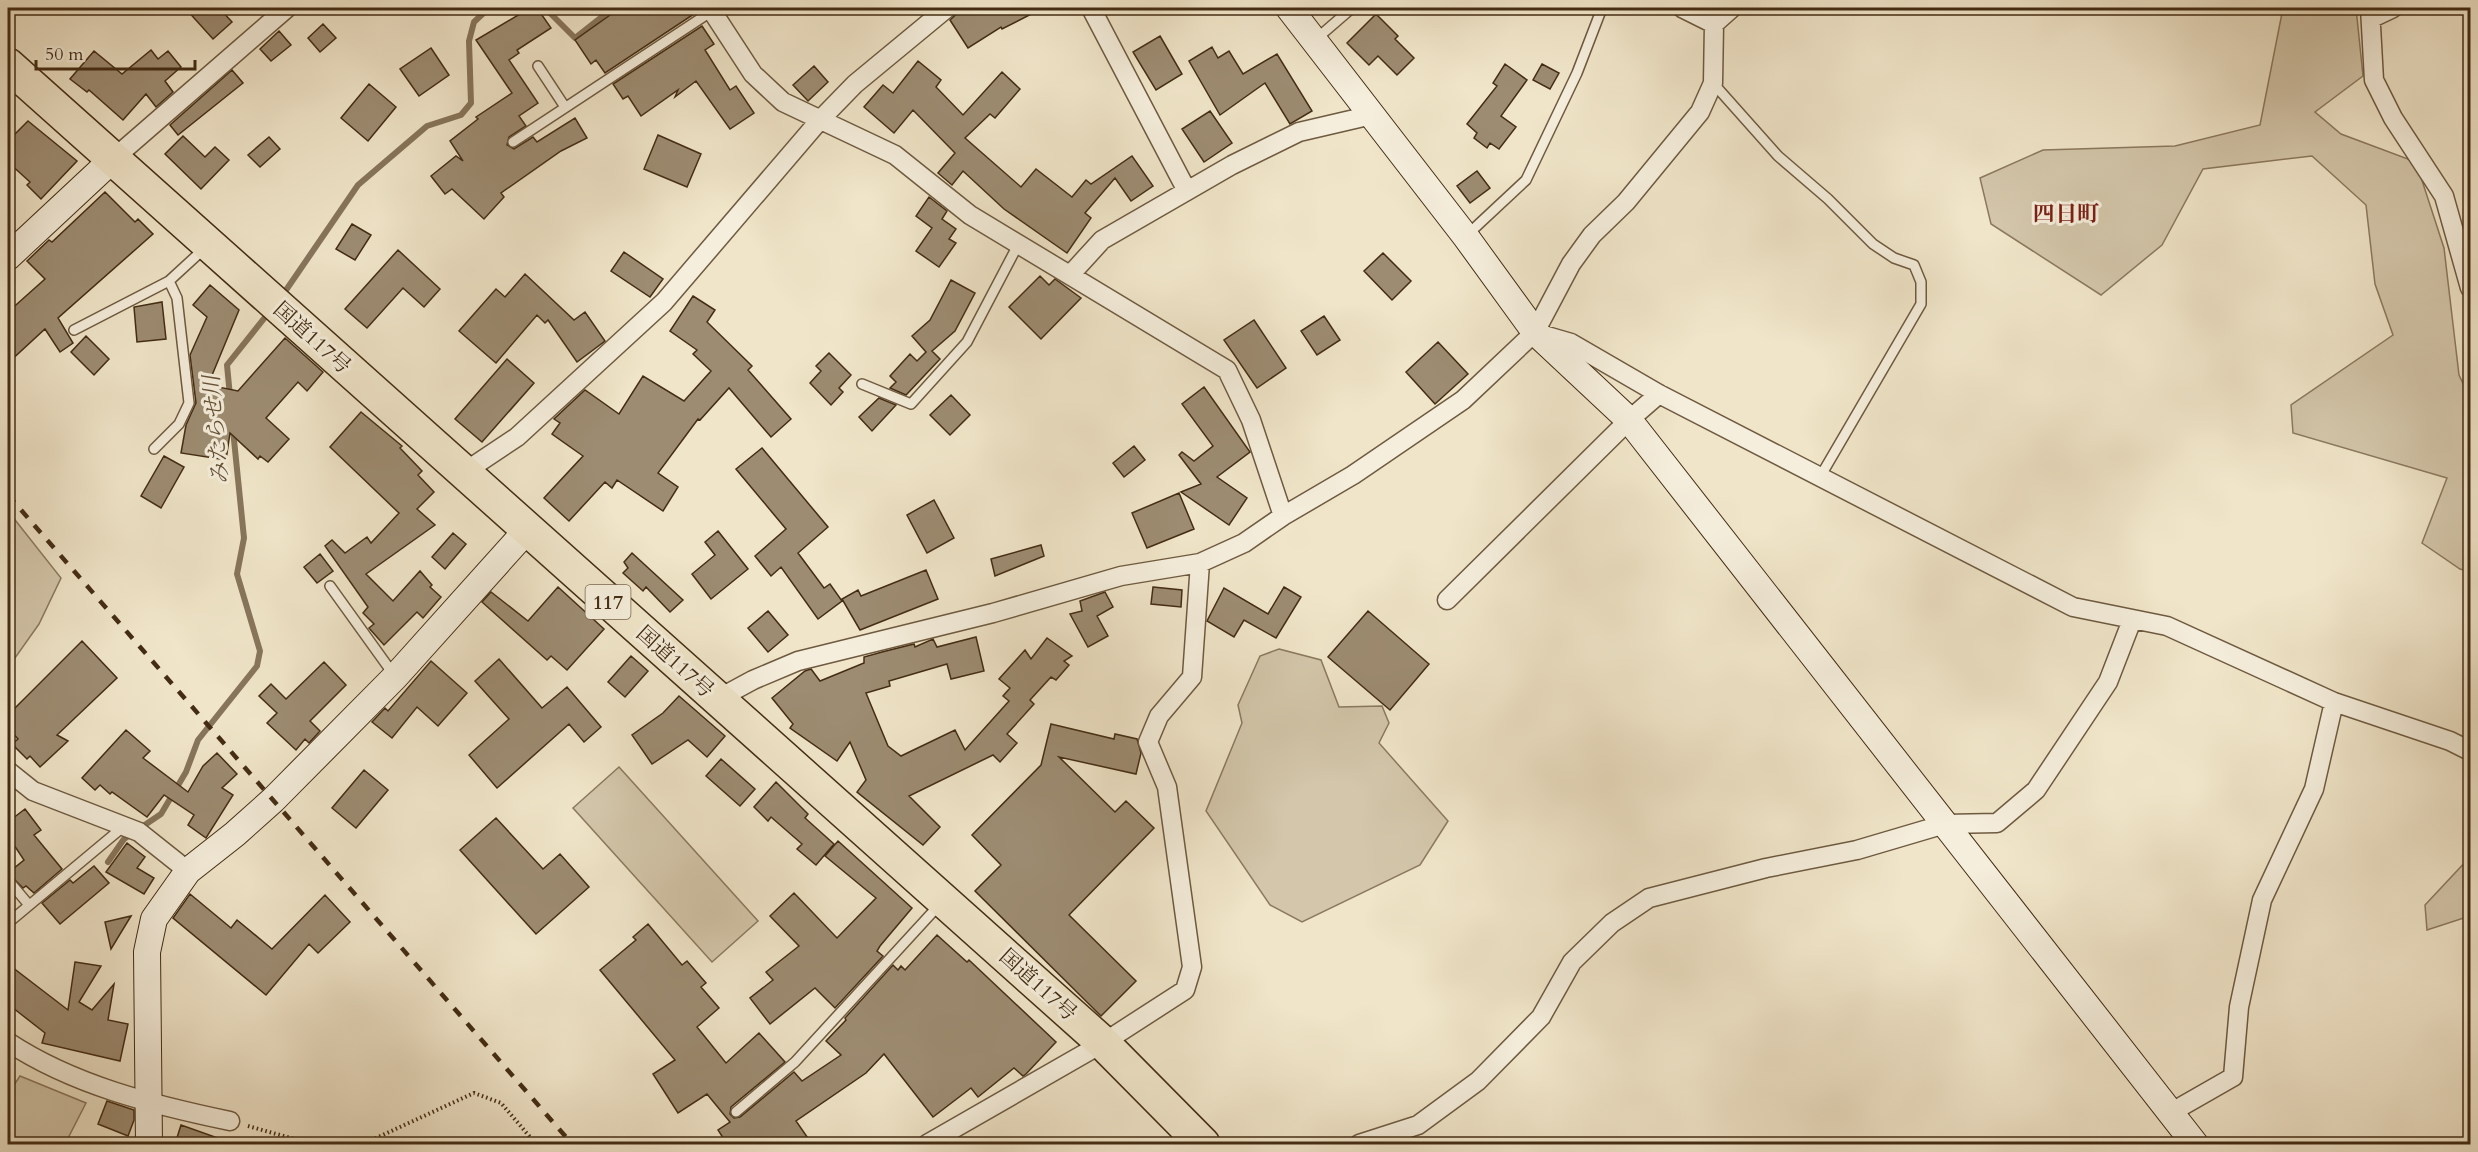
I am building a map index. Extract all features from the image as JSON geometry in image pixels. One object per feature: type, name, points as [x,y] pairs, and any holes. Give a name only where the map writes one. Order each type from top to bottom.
[{"type":"highway","name":"国道117号","points":[[8,65],[716,700],[1103,1043],[1203,1144]]},
{"type":"street","points":[[8,257],[112,160],[286,8]]},
{"type":"street","points":[[463,473],[517,436],[664,302],[819,121],[855,84],[947,8]]},
{"type":"street","points":[[1091,8],[1187,191]]},
{"type":"street","points":[[1289,8],[1466,237],[1535,332],[1629,420],[2195,1144]]},
{"type":"street","points":[[1682,8],[1714,24]]},
{"type":"street","points":[[716,700],[753,680],[798,661],[993,613],[1121,576],[1200,563],[1244,543],[1283,516],[1353,475],[1463,400],[1535,332],[1571,264],[1592,235],[1626,202],[1700,112],[1713,83],[1714,24],[1732,8]]},
{"type":"street","points":[[2393,8],[2371,13],[2374,80],[2393,118],[2444,196],[2470,288]]},
{"type":"street","points":[[711,9],[753,74],[783,102],[895,155],[970,214],[1071,274],[1137,318],[1186,343],[1227,370],[1251,420],[1283,516]]},
{"type":"street","points":[[1071,274],[1102,240],[1232,165],[1299,132],[1372,115]]},
{"type":"street","points":[[1535,332],[1571,343],[1659,394],[2073,607],[2167,626],[2334,702],[2450,741],[2470,751]]},
{"type":"street","points":[[1447,600],[1629,420],[1659,394]]},
{"type":"street","points":[[148,1144],[150,1104],[147,952],[154,919],[188,871],[273,800],[395,677],[527,530]]},
{"type":"street","points":[[927,1144],[1103,1043],[1185,990],[1192,967],[1167,787],[1148,742],[1159,716],[1192,677],[1200,563]]},
{"type":"street","points":[[1359,1144],[1418,1125],[1478,1081],[1541,1017],[1572,962],[1612,923],[1649,898],[1766,868],[1857,850],[1945,824],[1997,823],[2036,790],[2108,682],[2132,620]]},
{"type":"street","points":[[2170,1113],[2232,1077],[2239,1007],[2262,900],[2314,789],[2334,702]]},
{"type":"street","points":[[8,771],[33,791],[139,832],[188,871]]},
{"type":"street","points":[[8,1042],[35,1060],[150,1104],[230,1121]]},
{"type":"lane","points":[[1315,41],[1352,8]]},
{"type":"lane","points":[[1466,237],[1526,180],[1577,72],[1602,8]]},
{"type":"lane","points":[[513,142],[711,9]]},
{"type":"lane","points":[[538,66],[565,107]]},
{"type":"lane","points":[[1713,83],[1778,156],[1828,199],[1873,244],[1894,258],[1914,265],[1921,282],[1921,304],[1820,477]]},
{"type":"lane","points":[[862,384],[911,404],[967,342],[1019,243]]},
{"type":"lane","points":[[74,330],[169,281],[208,245]]},
{"type":"lane","points":[[154,449],[179,424],[189,403],[177,298],[169,281]]},
{"type":"lane","points":[[330,586],[395,677]]},
{"type":"lane","points":[[8,923],[123,827]]},
{"type":"lane","points":[[8,880],[29,905]]},
{"type":"lane","points":[[736,1112],[795,1062],[943,901]]},
{"type":"path","points":[[363,1144],[474,1093],[501,1103],[536,1144]]},
{"type":"path","points":[[230,1121],[312,1144]]},
{"type":"shaded area","points":[[2283,8],[2356,8],[2363,76],[2315,112],[2341,134],[2416,162],[2444,248],[2459,375],[2470,398],[2470,572],[2460,569],[2422,543],[2447,478],[2293,433],[2291,405],[2393,335],[2375,284],[2366,205],[2312,156],[2203,169],[2162,245],[2101,295],[1991,224],[1980,178],[2043,150],[2175,146],[2260,125]]},
{"type":"shaded area","points":[[8,511],[61,578],[39,624],[15,658],[8,653]]},
{"type":"shaded area","points":[[1279,649],[1321,660],[1339,707],[1382,706],[1389,723],[1379,743],[1448,821],[1420,865],[1302,922],[1270,905],[1206,811],[1242,723],[1238,705],[1260,656]]},
{"type":"shaded area","points":[[619,767],[758,921],[712,962],[573,808]]},
{"type":"shaded area","points":[[2470,857],[2470,916],[2427,930],[2425,905]]},
{"type":"shaded area","points":[[20,1076],[86,1103],[65,1144],[17,1144],[8,1138],[8,1094]]},
{"type":"building","points":[[185,8],[219,8],[232,22],[213,39]]},
{"type":"building","points":[[530,8],[537,8],[551,28],[517,50],[519,53],[509,60],[538,103],[519,116],[526,126],[509,137],[507,145],[514,149],[533,137],[537,142],[575,118],[587,138],[561,151],[501,193],[504,197],[484,219],[452,189],[445,194],[431,176],[456,156],[463,161],[450,141],[478,119],[476,117],[512,93],[476,40]]},
{"type":"building","points":[[620,8],[690,8],[694,14],[605,73],[596,60],[591,64],[575,40]]},
{"type":"building","points":[[963,8],[1043,8],[1002,29],[1001,27],[968,48],[950,20]]},
{"type":"building","points":[[1376,14],[1398,36],[1395,39],[1414,58],[1397,75],[1378,56],[1369,65],[1347,43]]},
{"type":"building","points":[[323,24],[336,38],[320,52],[308,38]]},
{"type":"building","points":[[702,26],[714,44],[705,50],[730,90],[736,86],[754,113],[730,129],[696,81],[675,97],[678,90],[641,116],[628,96],[623,99],[613,84]]},
{"type":"building","points":[[279,31],[291,45],[271,61],[260,49]]},
{"type":"building","points":[[1160,36],[1182,74],[1156,90],[1133,52]]},
{"type":"building","points":[[1212,47],[1218,58],[1229,51],[1243,74],[1277,54],[1312,111],[1290,124],[1265,83],[1220,115],[1189,61]]},
{"type":"building","points":[[431,48],[449,75],[419,96],[400,69]]},
{"type":"building","points":[[151,50],[158,59],[168,51],[181,67],[165,81],[173,92],[156,107],[146,94],[123,120],[89,90],[87,92],[70,79],[94,51],[122,74]]},
{"type":"building","points":[[918,61],[941,80],[936,87],[963,115],[1002,72],[1020,89],[995,118],[990,114],[965,138],[1021,187],[1036,169],[1072,197],[1086,180],[1091,184],[1132,156],[1153,186],[1131,201],[1115,178],[1085,213],[1091,218],[1067,253],[1004,209],[963,171],[952,185],[938,173],[955,153],[913,110],[894,133],[864,107],[883,85],[893,93]]},
{"type":"building","points":[[1505,64],[1527,80],[1501,116],[1516,127],[1499,149],[1490,143],[1487,148],[1474,138],[1477,133],[1467,124],[1497,86],[1493,83]]},
{"type":"building","points":[[1542,64],[1559,73],[1550,89],[1533,80]]},
{"type":"building","points":[[814,66],[828,82],[808,101],[793,85]]},
{"type":"building","points":[[232,70],[243,83],[178,135],[170,125]]},
{"type":"building","points":[[369,84],[396,107],[368,141],[341,118]]},
{"type":"building","points":[[1210,111],[1232,143],[1204,162],[1182,129]]},
{"type":"building","points":[[28,121],[77,161],[41,199],[27,185],[30,182],[8,162],[8,127],[15,134]]},
{"type":"building","points":[[658,135],[701,154],[687,187],[644,169]]},
{"type":"building","points":[[183,136],[205,157],[215,147],[229,160],[201,189],[165,154]]},
{"type":"building","points":[[269,137],[280,149],[260,167],[248,155]]},
{"type":"building","points":[[1477,171],[1490,188],[1470,203],[1457,186]]},
{"type":"building","points":[[105,192],[135,222],[138,219],[153,234],[58,318],[73,343],[60,352],[45,329],[8,363],[8,312],[45,279],[27,261],[49,240],[52,242]]},
{"type":"building","points":[[929,197],[947,211],[942,219],[956,229],[949,239],[956,243],[939,267],[916,251],[932,228],[916,216]]},
{"type":"building","points":[[352,224],[371,235],[355,260],[336,249]]},
{"type":"building","points":[[398,250],[440,289],[424,307],[403,288],[367,328],[345,309]]},
{"type":"building","points":[[624,252],[663,279],[650,297],[611,271]]},
{"type":"building","points":[[1383,253],[1411,281],[1392,300],[1364,271]]},
{"type":"building","points":[[525,274],[574,320],[585,312],[605,341],[577,362],[548,320],[545,323],[537,315],[496,363],[459,331],[496,289],[505,297]]},
{"type":"building","points":[[1040,276],[1049,285],[1055,279],[1081,298],[1041,339],[1009,307]]},
{"type":"building","points":[[951,280],[975,293],[955,331],[932,351],[940,359],[906,395],[890,388],[896,382],[890,376],[910,354],[917,361],[926,352],[912,336],[930,320]]},
{"type":"building","points":[[210,285],[239,310],[208,385],[238,391],[285,338],[323,372],[307,391],[298,382],[266,418],[289,439],[268,462],[260,456],[258,459],[230,433],[226,460],[181,453],[186,425],[196,403],[190,355],[207,317],[193,305]]},
{"type":"building","points":[[693,296],[715,310],[707,322],[752,366],[748,370],[791,419],[771,437],[729,388],[700,420],[698,419],[658,473],[678,487],[663,511],[617,480],[612,488],[605,482],[569,521],[544,498],[583,456],[552,434],[560,423],[554,419],[585,390],[619,414],[643,376],[684,401],[711,371],[693,354],[697,350],[670,331]]},
{"type":"building","points":[[162,302],[166,339],[137,342],[134,307]]},
{"type":"building","points":[[1324,316],[1340,340],[1317,355],[1301,331]]},
{"type":"building","points":[[1254,320],[1286,368],[1257,388],[1224,340]]},
{"type":"building","points":[[86,336],[109,359],[94,375],[71,352]]},
{"type":"building","points":[[1438,342],[1468,374],[1435,404],[1406,372]]},
{"type":"building","points":[[829,353],[851,375],[839,388],[843,392],[831,405],[810,383],[821,371],[816,366]]},
{"type":"building","points":[[507,359],[534,383],[482,442],[455,419]]},
{"type":"building","points":[[1204,387],[1250,452],[1217,477],[1247,498],[1229,525],[1181,492],[1201,484],[1179,455],[1182,452],[1194,461],[1213,446],[1182,404]]},
{"type":"building","points":[[951,395],[970,415],[950,435],[930,415]]},
{"type":"building","points":[[879,398],[896,405],[872,431],[859,417]]},
{"type":"building","points":[[361,412],[402,446],[400,448],[422,471],[418,475],[434,492],[417,509],[435,525],[366,574],[393,601],[420,571],[432,585],[430,587],[441,597],[423,618],[417,612],[384,645],[369,628],[374,624],[363,613],[368,607],[325,546],[332,540],[345,553],[367,537],[371,543],[399,513],[330,447]]},
{"type":"building","points":[[1134,446],[1145,460],[1124,477],[1113,463]]},
{"type":"building","points":[[762,448],[828,527],[798,553],[824,588],[830,584],[842,601],[818,619],[781,567],[771,576],[755,556],[786,529],[736,469]]},
{"type":"building","points":[[164,456],[184,467],[161,508],[141,496]]},
{"type":"building","points":[[1179,493],[1194,529],[1147,548],[1132,513]]},
{"type":"building","points":[[934,500],[954,538],[927,553],[907,515]]},
{"type":"building","points":[[718,531],[748,569],[711,599],[692,574],[715,555],[705,542]]},
{"type":"building","points":[[453,533],[466,544],[445,569],[432,557]]},
{"type":"building","points":[[1041,545],[1044,556],[995,576],[991,559]]},
{"type":"building","points":[[632,553],[683,600],[670,612],[646,587],[643,591],[623,573],[628,568],[624,562]]},
{"type":"building","points":[[320,554],[333,571],[317,583],[304,567]]},
{"type":"building","points":[[926,570],[938,599],[860,630],[842,599],[858,590],[861,596]]},
{"type":"building","points":[[558,587],[604,629],[567,670],[551,656],[547,660],[482,602],[491,592],[528,621]]},
{"type":"building","points":[[1153,587],[1182,590],[1181,607],[1151,604]]},
{"type":"building","points":[[1284,587],[1301,597],[1276,638],[1244,620],[1234,637],[1207,621],[1224,588],[1268,614]]},
{"type":"building","points":[[1105,592],[1113,607],[1097,616],[1108,636],[1088,647],[1070,614],[1082,611],[1080,601]]},
{"type":"building","points":[[768,611],[788,635],[768,652],[748,628]]},
{"type":"building","points":[[1368,611],[1429,664],[1390,710],[1328,657]]},
{"type":"building","points":[[976,637],[984,671],[951,679],[947,664],[889,681],[890,686],[866,693],[888,746],[901,756],[955,730],[965,750],[1009,701],[1003,696],[1010,688],[999,679],[1025,650],[1031,659],[1047,638],[1072,656],[1064,661],[1069,665],[1056,680],[1051,677],[1030,700],[1034,704],[1007,734],[1017,743],[1000,762],[993,755],[909,796],[940,827],[923,845],[857,792],[866,780],[850,742],[837,761],[790,728],[793,724],[772,698],[805,671],[811,669],[820,681],[864,663],[864,657],[914,644],[915,647],[933,639],[937,647]]},
{"type":"building","points":[[82,641],[117,678],[57,735],[68,741],[40,767],[30,756],[27,759],[12,744],[18,739],[8,728],[8,715]]},
{"type":"building","points":[[631,656],[648,671],[625,697],[608,682]]},
{"type":"building","points":[[499,659],[542,708],[567,687],[601,727],[584,742],[569,724],[497,788],[469,755],[509,719],[475,681]]},
{"type":"building","points":[[431,661],[467,693],[438,726],[417,707],[392,738],[372,722],[385,708],[388,711]]},
{"type":"building","points":[[324,662],[346,685],[310,721],[320,731],[309,743],[305,739],[296,750],[267,723],[277,713],[259,696],[271,684],[286,699]]},
{"type":"building","points":[[679,696],[725,736],[707,757],[688,740],[652,764],[632,735],[663,713]]},
{"type":"building","points":[[1051,724],[1114,739],[1115,734],[1137,739],[1141,753],[1136,774],[1059,757],[1115,812],[1126,801],[1154,828],[1069,915],[1136,981],[1101,1016],[975,891],[1001,865],[972,835],[1041,765]]},
{"type":"building","points":[[126,730],[150,751],[143,758],[188,792],[203,766],[217,753],[237,774],[222,788],[233,795],[206,838],[188,825],[194,815],[164,795],[147,817],[112,792],[110,794],[100,785],[95,790],[82,778]]},
{"type":"building","points":[[721,759],[755,789],[740,806],[706,776]]},
{"type":"building","points":[[364,770],[388,790],[356,828],[332,808]]},
{"type":"building","points":[[776,782],[808,814],[805,818],[834,844],[816,865],[797,849],[802,844],[771,817],[768,821],[754,807]]},
{"type":"building","points":[[25,809],[41,830],[34,835],[62,869],[34,893],[26,886],[23,888],[8,873],[24,860],[8,836],[8,822]]},
{"type":"building","points":[[496,818],[543,869],[560,854],[589,887],[536,934],[460,850]]},
{"type":"building","points":[[838,841],[912,908],[880,946],[877,951],[883,956],[835,1008],[815,988],[770,1024],[750,998],[773,980],[766,972],[799,946],[770,916],[794,893],[837,938],[876,898],[825,856]]},
{"type":"building","points":[[127,843],[145,857],[137,868],[154,878],[144,894],[106,872]]},
{"type":"building","points":[[94,866],[109,883],[60,924],[42,903],[70,880],[73,883]]},
{"type":"building","points":[[190,894],[231,928],[237,920],[272,949],[325,895],[350,922],[318,953],[309,944],[266,995],[173,918]]},
{"type":"building","points":[[131,916],[111,949],[105,922]]},
{"type":"building","points":[[648,924],[682,965],[687,961],[706,983],[701,987],[719,1008],[697,1027],[726,1063],[759,1033],[785,1062],[731,1107],[730,1114],[734,1118],[740,1117],[794,1072],[802,1081],[841,1055],[826,1041],[893,965],[898,970],[901,966],[905,970],[937,935],[967,962],[969,960],[1056,1042],[1023,1076],[1014,1068],[978,1097],[971,1088],[933,1117],[884,1054],[866,1073],[796,1121],[812,1144],[727,1144],[718,1130],[730,1122],[707,1094],[678,1113],[653,1074],[675,1060],[600,970],[636,940],[633,937]]},
{"type":"building","points":[[75,962],[101,966],[79,1002],[92,1010],[114,984],[108,1020],[128,1024],[120,1061],[42,1043],[45,1033],[8,1004],[8,964],[68,1010]]},
{"type":"building","points":[[107,1101],[134,1110],[134,1120],[128,1136],[98,1124]]},
{"type":"building","points":[[181,1125],[229,1142],[229,1144],[175,1144]]},
{"type":"waterway","name":"みたらせ川","points":[[282,296],[358,185],[427,126],[461,115],[471,103],[469,41],[474,22],[489,8]]},
{"type":"waterway","name":"みたらせ川","points":[[545,8],[575,38],[613,8]]},
{"type":"waterway","name":"みたらせ川","points":[[230,396],[227,365],[270,311]]},
{"type":"waterway","name":"みたらせ川","points":[[108,862],[124,839],[161,814],[186,772],[198,740],[257,666],[260,651],[237,574],[244,538],[233,430]]},
{"type":"waterway","points":[[2444,1144],[2470,1142]]},
{"type":"railway","points":[[8,495],[572,1144]]},
{"type":"district","name":"四日町","points":[[2066,214]]}]
